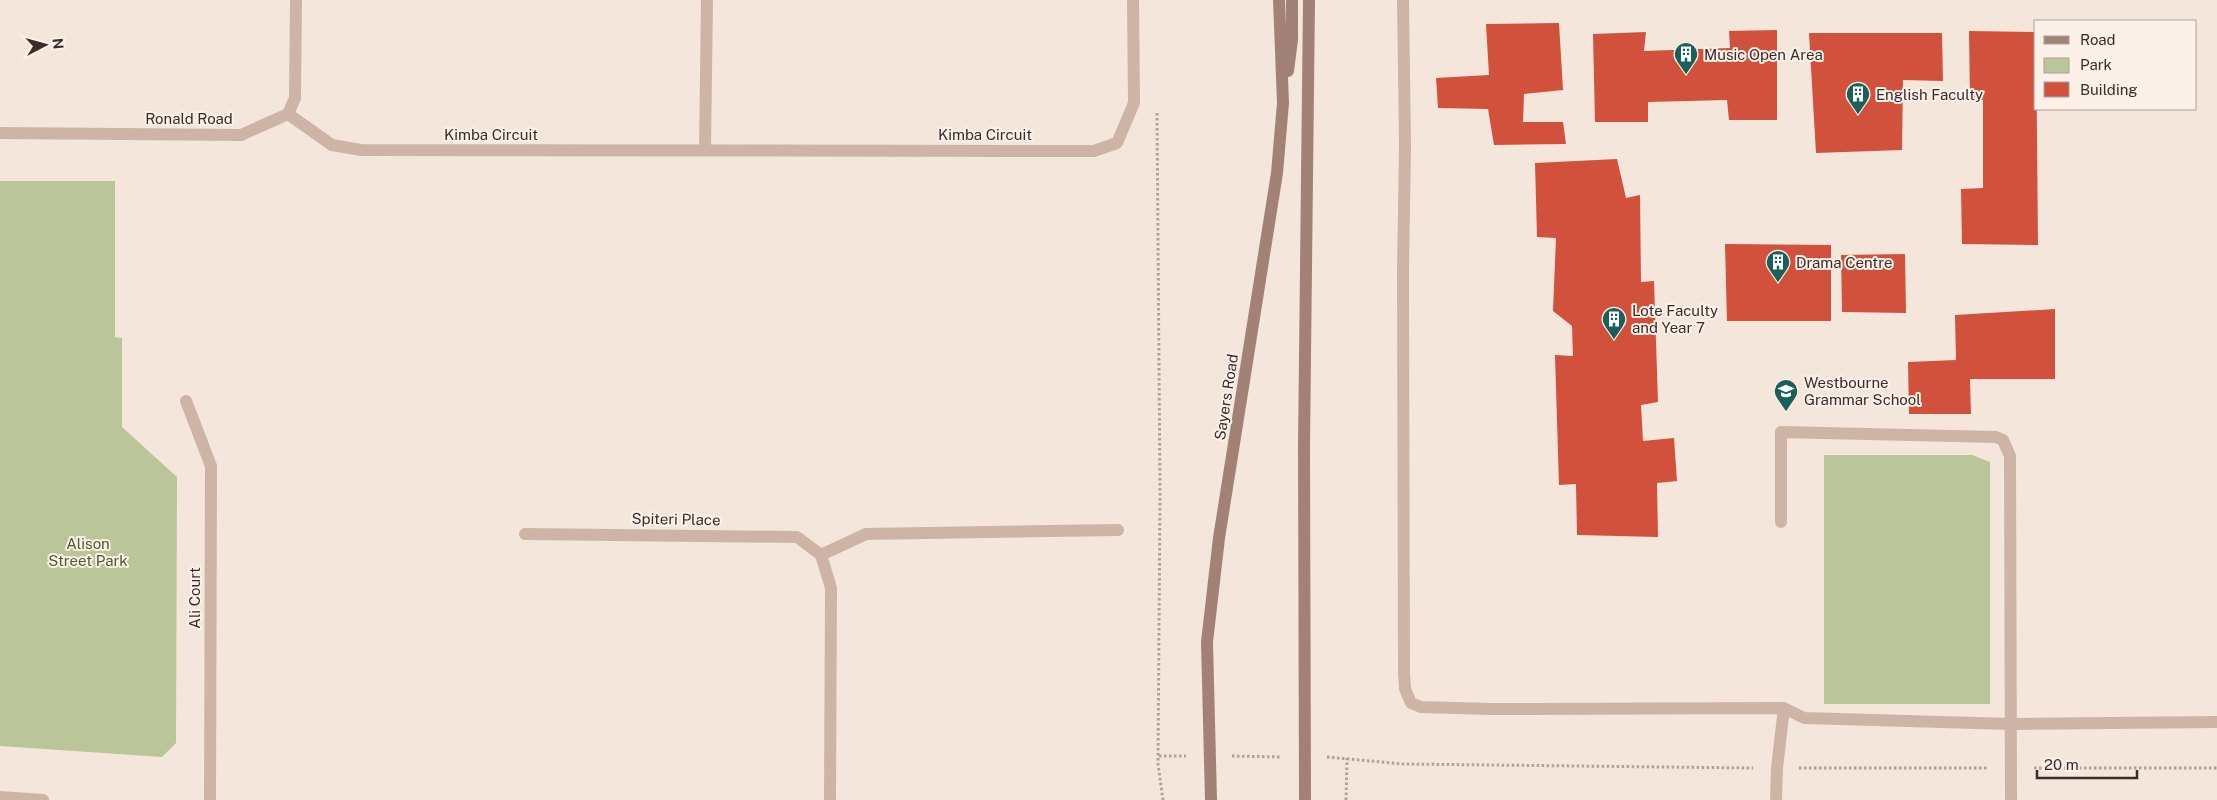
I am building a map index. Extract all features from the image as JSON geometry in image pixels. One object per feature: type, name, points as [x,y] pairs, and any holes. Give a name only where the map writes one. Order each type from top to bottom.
[{"type":"main road","name":"Sayers Road","points":[[1211,800],[1208,755],[1208,642],[1219,538],[1277,174],[1283,103],[1279,0]]},
{"type":"main road","points":[[1283,103],[1292,40],[1292,0]]},
{"type":"main road","points":[[1305,800],[1308,0]]},
{"type":"street","points":[[288,114],[295,98],[296,0]]},
{"type":"street","points":[[705,149],[707,0]]},
{"type":"street","name":"Kimba Circuit","points":[[288,114],[332,145],[361,150],[1094,151],[1117,143],[1134,103],[1133,0]]},
{"type":"street","points":[[1403,0],[1405,144],[1403,272],[1404,673],[1405,689],[1411,703],[1421,707],[1491,710],[1784,708],[1804,718],[2010,724],[2217,722]]},
{"type":"street","name":"Ronald Road","points":[[0,133],[241,135],[288,114]]},
{"type":"street","name":"Ali Court","points":[[186,401],[211,466],[210,800]]},
{"type":"street","points":[[1781,522],[1781,432],[1996,437],[2003,440],[2010,456],[2011,800]]},
{"type":"street","points":[[830,800],[831,588],[821,555],[866,534],[1118,530]]},
{"type":"street","name":"Spiteri Place","points":[[525,534],[797,537],[821,555]]},
{"type":"street","points":[[1776,800],[1777,768],[1784,708]]},
{"type":"street","points":[[0,796],[43,800]]},
{"type":"path","points":[[1157,108],[1160,493],[1159,756],[1163,800]]},
{"type":"path","points":[[1159,756],[1208,755],[1347,758],[1403,764],[1777,768],[2217,768]]},
{"type":"path","points":[[1346,800],[1347,758]]},
{"type":"green space","name":"Alison Street Park","points":[[0,181],[115,181],[115,337],[122,338],[122,427],[177,477],[176,743],[162,757],[0,746]]},
{"type":"green space","points":[[1824,455],[1972,455],[1990,462],[1990,704],[1824,704]]},
{"type":"building","points":[[1559,23],[1563,90],[1524,94],[1523,122],[1563,122],[1566,144],[1494,145],[1488,109],[1438,108],[1436,78],[1489,75],[1486,24]]},
{"type":"building","name":"Music Open Area","points":[[1777,30],[1777,120],[1729,120],[1727,100],[1648,102],[1648,122],[1595,122],[1593,34],[1646,32],[1644,51],[1730,48],[1729,31]]},
{"type":"building","points":[[1969,31],[2034,32],[2038,245],[1962,244],[1961,189],[1983,188],[1983,100],[1970,99]]},
{"type":"building","name":"English Faculty","points":[[1809,33],[1942,33],[1943,81],[1903,80],[1902,150],[1816,153]]},
{"type":"building","name":"Lote Faculty and Year 7","points":[[1617,159],[1626,198],[1640,195],[1641,282],[1654,281],[1658,402],[1641,405],[1643,441],[1674,438],[1677,481],[1657,483],[1658,537],[1577,535],[1576,484],[1559,485],[1555,355],[1573,356],[1572,326],[1553,311],[1556,238],[1537,237],[1535,163]]},
{"type":"building","name":"Drama Centre","points":[[1725,244],[1831,245],[1831,321],[1727,321]]},
{"type":"building","points":[[1905,254],[1906,313],[1842,312],[1841,255]]},
{"type":"building","points":[[2055,309],[2055,379],[1970,379],[1971,414],[1909,414],[1908,362],[1956,360],[1955,315]]},
{"type":"place","name":"Music Open Area","points":[[1686,75]]},
{"type":"place","name":"English Faculty","points":[[1858,115]]},
{"type":"place","name":"Drama Centre","points":[[1778,283]]},
{"type":"place","name":"Lote Faculty and Year 7","points":[[1614,340]]},
{"type":"place","name":"Westbourne Grammar School","points":[[1786,412]]}]
